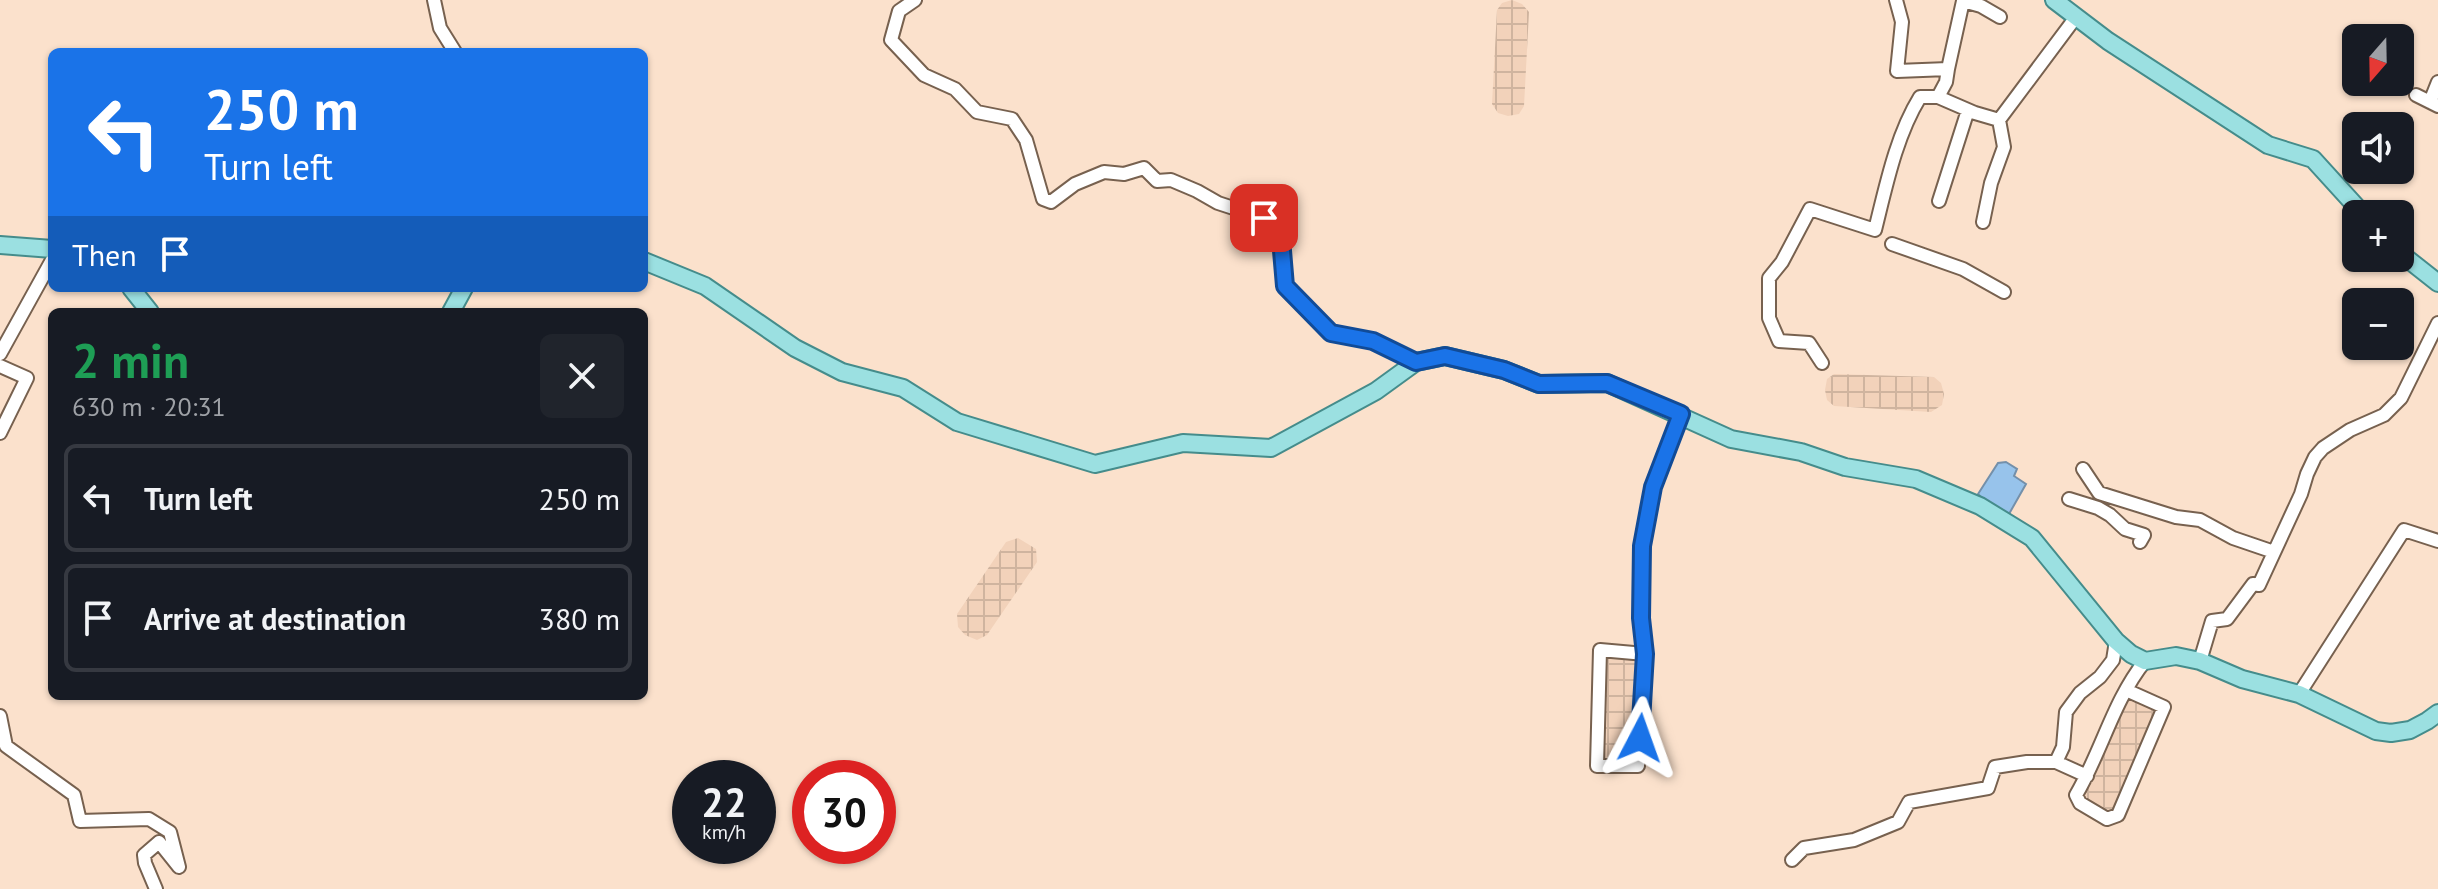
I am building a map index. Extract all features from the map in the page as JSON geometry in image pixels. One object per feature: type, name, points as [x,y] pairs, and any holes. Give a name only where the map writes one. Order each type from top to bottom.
[{"type":"main road","points":[[2054,0],[2134,59],[2268,145],[2313,159],[2350,200]]},
{"type":"main road","points":[[0,245],[48,249]]},
{"type":"main road","points":[[648,263],[705,286],[795,348],[842,372],[903,388],[957,422],[1095,464],[1183,443],[1271,448],[1376,391],[1416,362],[1445,356],[1504,370],[1539,384],[1607,383],[1731,439],[1801,452],[1845,467],[1916,479],[1980,506],[2032,538],[2116,641],[2145,661],[2176,656],[2200,661],[2242,679],[2299,694],[2383,732],[2410,730],[2438,713]]},
{"type":"main road","points":[[2414,264],[2438,283]]},
{"type":"main road","points":[[134,292],[147,308]]},
{"type":"street","points":[[434,0],[440,28],[452,48]]},
{"type":"street","points":[[915,0],[899,11],[891,40],[924,75],[955,89],[977,112],[1012,119],[1026,140],[1043,199],[1051,202],[1075,184],[1104,172],[1124,174],[1144,168],[1157,181],[1171,180],[1218,203],[1264,218],[1281,239],[1285,286],[1331,333],[1373,341],[1416,362]]},
{"type":"street","points":[[1896,0],[1902,22],[1897,71],[1948,69]]},
{"type":"street","points":[[1938,97],[1946,82],[1963,1],[1981,6],[2000,17]]},
{"type":"street","points":[[1983,222],[1991,183],[2004,147],[1999,120],[2076,17]]},
{"type":"street","points":[[2416,95],[2434,104],[2438,82]]},
{"type":"street","points":[[1822,363],[1809,343],[1779,341],[1769,318],[1769,278],[1782,262],[1810,209],[1875,230],[1910,114],[1920,97],[1938,97],[1999,120]]},
{"type":"street","points":[[1939,201],[1968,110]]},
{"type":"street","points":[[1892,244],[1963,269],[2004,292]]},
{"type":"street","points":[[0,354],[48,267]]},
{"type":"street","points":[[2200,661],[2212,621],[2227,619],[2253,584],[2259,585],[2315,457],[2350,430],[2384,415],[2401,398],[2438,323]]},
{"type":"street","points":[[0,366],[27,378],[0,433]]},
{"type":"street","points":[[1645,654],[1600,650],[1597,766],[1638,766],[1645,654],[1641,618],[1642,546],[1653,487],[1681,414]]},
{"type":"street","points":[[2083,469],[2099,493],[2176,517],[2200,520],[2233,538],[2274,552]]},
{"type":"street","points":[[2069,499],[2098,508],[2142,538],[2154,510]]},
{"type":"street","points":[[2299,694],[2404,530],[2438,541]]},
{"type":"street","points":[[2056,762],[2063,747],[2066,712],[2113,660],[2116,641]]},
{"type":"street","points":[[2126,690],[2164,707],[2118,815],[2107,819],[2080,803],[2076,795],[2111,716],[2126,690],[2145,661]]},
{"type":"street","points":[[0,716],[6,746],[74,795],[80,821],[149,819],[170,832],[179,867],[159,842],[144,855],[156,889]]},
{"type":"street","points":[[1792,860],[1804,848],[1854,840],[1898,822],[1909,802],[1988,788],[1995,767],[2056,762],[2087,776]]},
{"type":"shaded area","points":[[1512,0],[1522,4],[1529,12],[1524,106],[1519,114],[1508,116],[1498,113],[1492,104],[1497,10],[1502,3]]},
{"type":"shaded area","points":[[1834,374],[1934,377],[1941,383],[1944,394],[1942,405],[1931,412],[1834,406],[1827,400],[1825,390],[1827,379]]},
{"type":"shaded area","points":[[1018,538],[1036,549],[1037,562],[987,635],[977,640],[965,635],[958,627],[957,614],[1006,542]]},
{"type":"shaded area","points":[[1607,656],[1638,658],[1631,763],[1600,761]]},
{"type":"shaded area","points":[[2125,696],[2159,711],[2114,813],[2080,798]]},
{"type":"water","points":[[2006,462],[2017,469],[2014,476],[2026,484],[2009,514],[1991,507],[1978,494],[1998,463]]},
{"type":"route","points":[[1264,218],[1281,239],[1285,286],[1331,333],[1373,341],[1416,362],[1445,356],[1504,370],[1539,384],[1607,383],[1681,414],[1653,487],[1642,546],[1641,618],[1645,654],[1640,738]]}]
